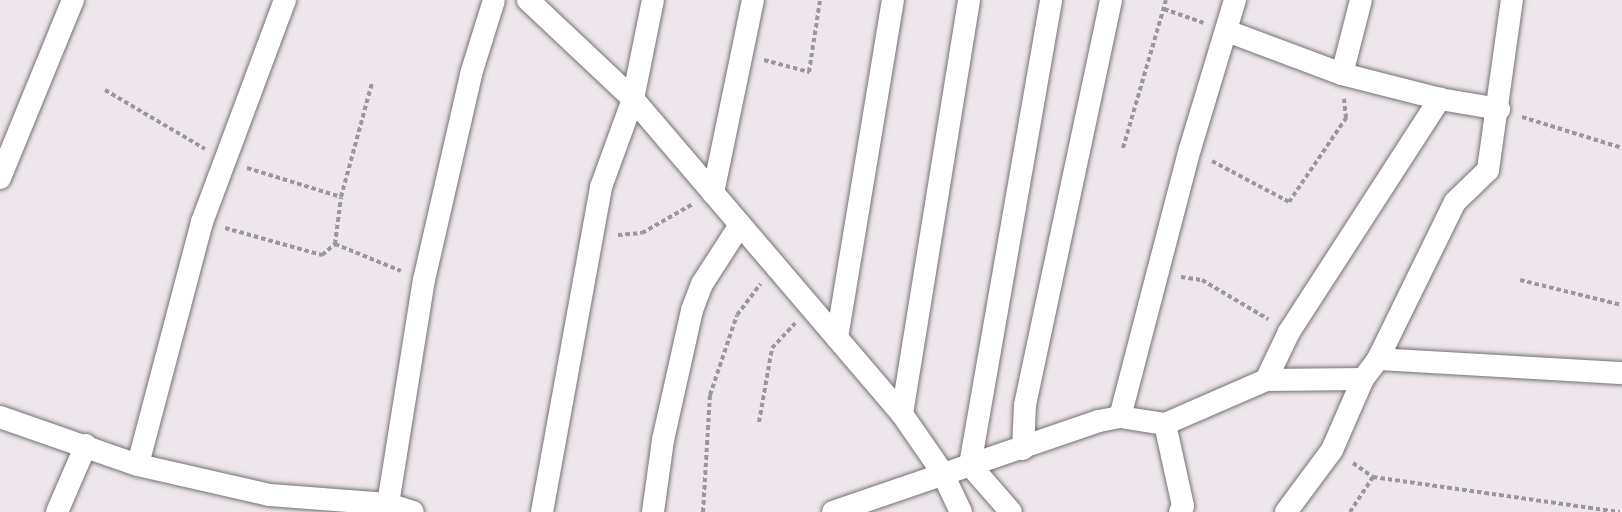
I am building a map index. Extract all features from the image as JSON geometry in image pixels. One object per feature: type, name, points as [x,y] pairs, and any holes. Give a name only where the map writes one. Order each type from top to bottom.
[{"type":"street","points":[[0,178],[74,0]]},
{"type":"street","points":[[138,465],[202,222],[285,0]]},
{"type":"street","points":[[386,508],[424,280],[471,74],[494,0]]},
{"type":"street","points":[[528,0],[633,99],[773,267],[902,414],[942,472],[961,512]]},
{"type":"street","points":[[542,512],[601,187],[633,99],[653,0]]},
{"type":"street","points":[[713,193],[753,0]]},
{"type":"street","points":[[837,338],[893,0]]},
{"type":"street","points":[[902,414],[969,0]]},
{"type":"street","points":[[970,465],[1051,0]]},
{"type":"street","points":[[1023,449],[1025,405],[1111,0]]},
{"type":"street","points":[[1120,417],[1190,149],[1235,0]]},
{"type":"street","points":[[1342,74],[1361,0]]},
{"type":"street","points":[[1286,512],[1332,450],[1363,379],[1378,358],[1455,202],[1488,171],[1499,109],[1512,0]]},
{"type":"street","points":[[1227,31],[1342,74],[1440,99],[1499,109]]},
{"type":"street","points":[[1266,380],[1289,332],[1440,99]]},
{"type":"street","points":[[653,512],[663,440],[692,310],[707,274],[740,225]]},
{"type":"street","points":[[1378,358],[1622,373]]},
{"type":"street","points":[[833,512],[942,472],[1023,449],[1099,421],[1120,417],[1165,424],[1266,380],[1363,379]]},
{"type":"street","points":[[0,417],[86,445],[138,465],[266,503],[386,508],[413,512]]},
{"type":"street","points":[[1165,424],[1184,510]]},
{"type":"street","points":[[57,512],[86,445]]},
{"type":"street","points":[[970,465],[1011,512]]},
{"type":"path","points":[[743,54],[809,72],[820,0]]},
{"type":"path","points":[[1122,148],[1166,0]]},
{"type":"path","points":[[1164,9],[1227,31]]},
{"type":"path","points":[[1190,149],[1289,202],[1346,118],[1342,74]]},
{"type":"path","points":[[202,222],[322,255],[335,244],[341,198],[372,83]]},
{"type":"path","points":[[105,90],[226,161],[341,198]]},
{"type":"path","points":[[1499,109],[1622,148]]},
{"type":"path","points":[[593,237],[642,233],[713,193]]},
{"type":"path","points":[[335,244],[424,280]]},
{"type":"path","points":[[703,512],[711,395],[737,315],[773,267]]},
{"type":"path","points":[[1159,274],[1202,280],[1289,332]]},
{"type":"path","points":[[1520,280],[1622,305]]},
{"type":"path","points":[[759,422],[772,348],[809,307]]},
{"type":"path","points":[[1350,512],[1373,477],[1620,512]]}]
